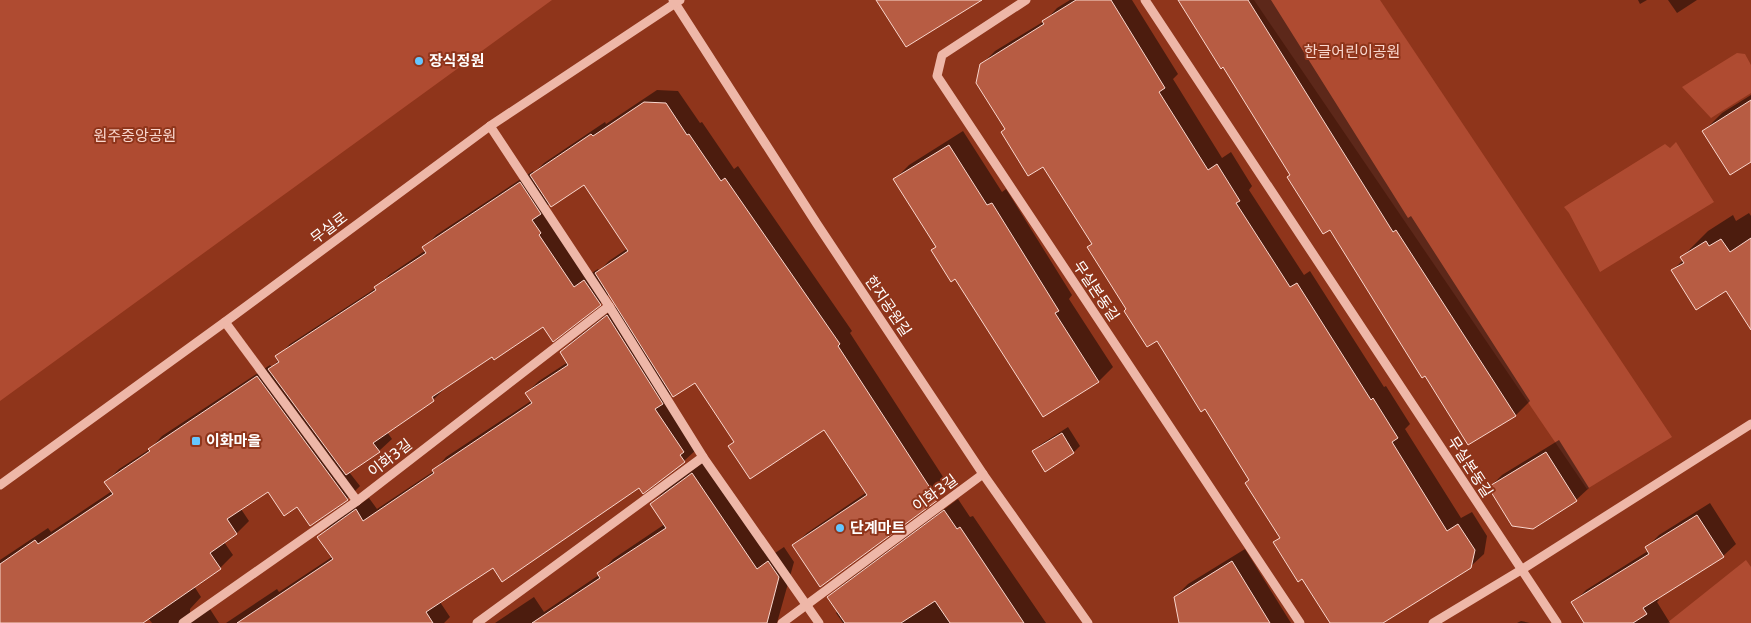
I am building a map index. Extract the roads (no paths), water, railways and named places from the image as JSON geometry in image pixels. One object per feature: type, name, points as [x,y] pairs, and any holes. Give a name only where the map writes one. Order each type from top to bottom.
[{"type":"street","name":"무실본동길","points":[[1026,0],[942,55],[937,76],[1300,623]]},
{"type":"street","name":"무실본동길","points":[[1145,0],[1556,623]]},
{"type":"street","name":"무실로","points":[[0,486],[226,322],[490,126],[676,1]]},
{"type":"street","name":"한지공원길","points":[[676,1],[817,224],[983,474],[1088,623]]},
{"type":"street","points":[[490,126],[609,306],[703,457],[819,623]]},
{"type":"street","name":"이화3길","points":[[183,623],[357,501],[609,306]]},
{"type":"street","points":[[226,322],[357,501]]},
{"type":"street","points":[[1433,623],[1521,570],[1751,424]]},
{"type":"street","points":[[477,623],[703,457]]},
{"type":"street","name":"이화3길","points":[[782,623],[983,474]]},
{"type":"place","name":"장식정원","points":[[419,61]]},
{"type":"place","name":"이화마을","points":[[196,441]]},
{"type":"place","name":"단계마트","points":[[840,528]]},
{"type":"park label","name":"한글어린이공원","points":[[1352,52]]},
{"type":"park label","name":"원주중앙공원","points":[[135,136]]}]
